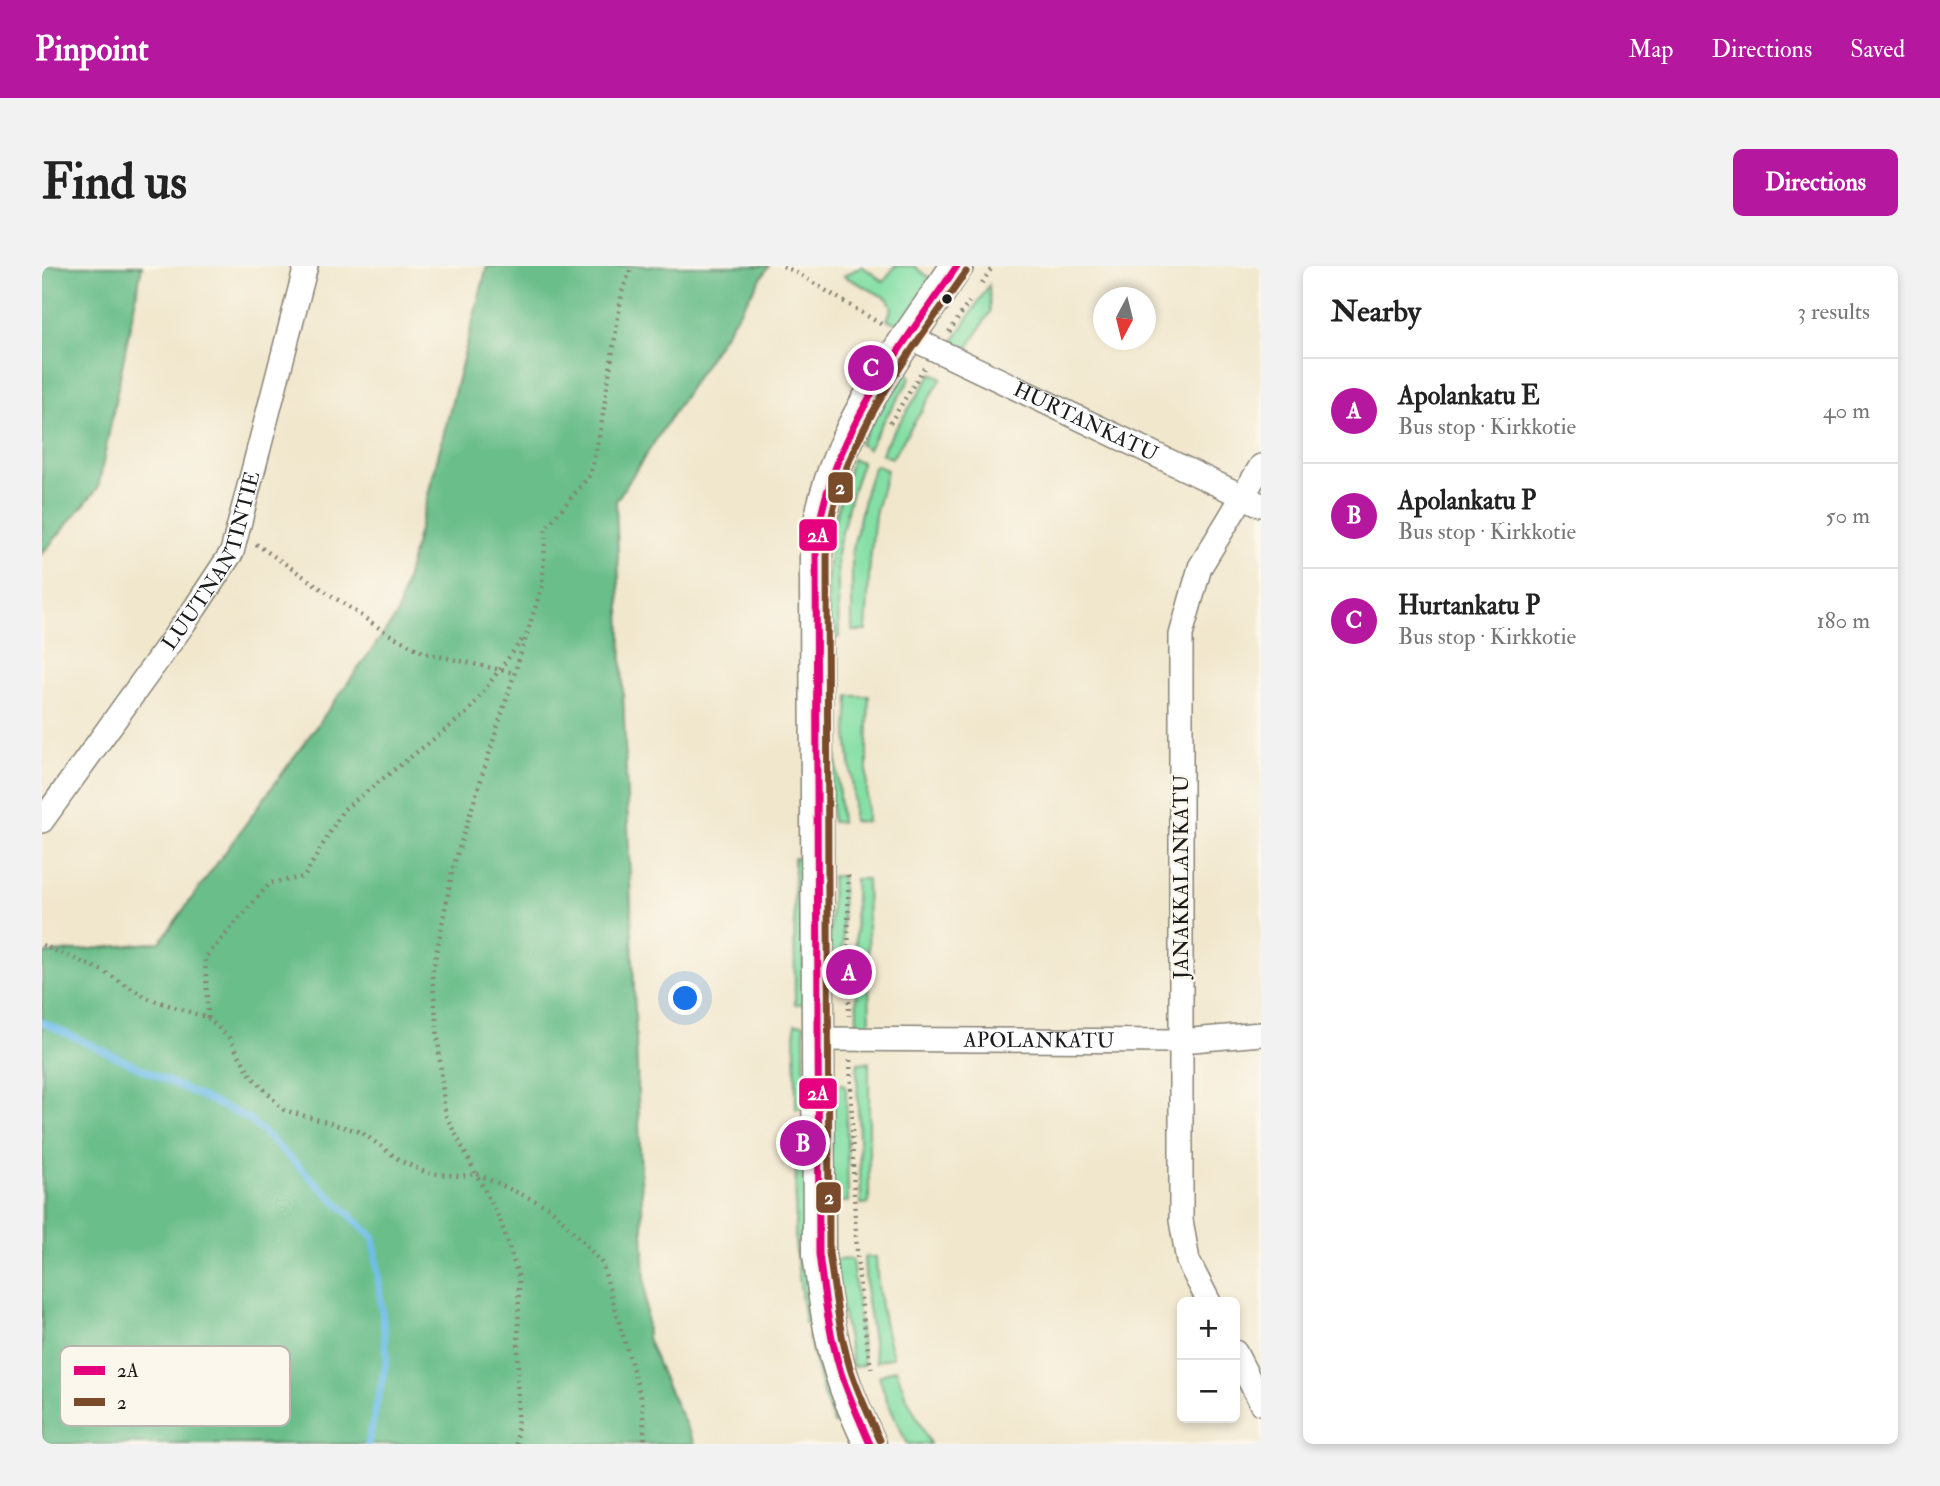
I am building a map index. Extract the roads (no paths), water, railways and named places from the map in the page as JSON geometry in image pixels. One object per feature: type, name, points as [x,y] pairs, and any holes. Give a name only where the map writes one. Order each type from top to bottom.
[{"type":"street","name":"LUUTNANTINTIE","points":[[42,821],[49,794],[195,608],[232,552],[306,266]]},
{"type":"street","points":[[870,1444],[846,1388],[835,1352],[819,1254],[817,535],[828,487],[857,418],[916,354],[969,276]]},
{"type":"street","name":"HURTANKATU","points":[[916,354],[1251,500]]},
{"type":"street","name":"JANAKKALANKATU","points":[[1206,1297],[1188,1261],[1181,1220],[1181,635],[1199,567],[1251,500],[1261,466]]},
{"type":"street","name":"APOLANKATU","points":[[817,1039],[1181,1041],[1261,1034]]},
{"type":"street","points":[[1239,1360],[1261,1403]]},
{"type":"waterway","points":[[42,1022],[249,1119],[374,1238],[387,1358],[368,1444]]},
{"type":"place","name":"Hurtankatu P","points":[[871,368]]},
{"type":"place","name":"Apolankatu E","points":[[849,972]]},
{"type":"place","name":"Apolankatu P","points":[[803,1143]]}]
